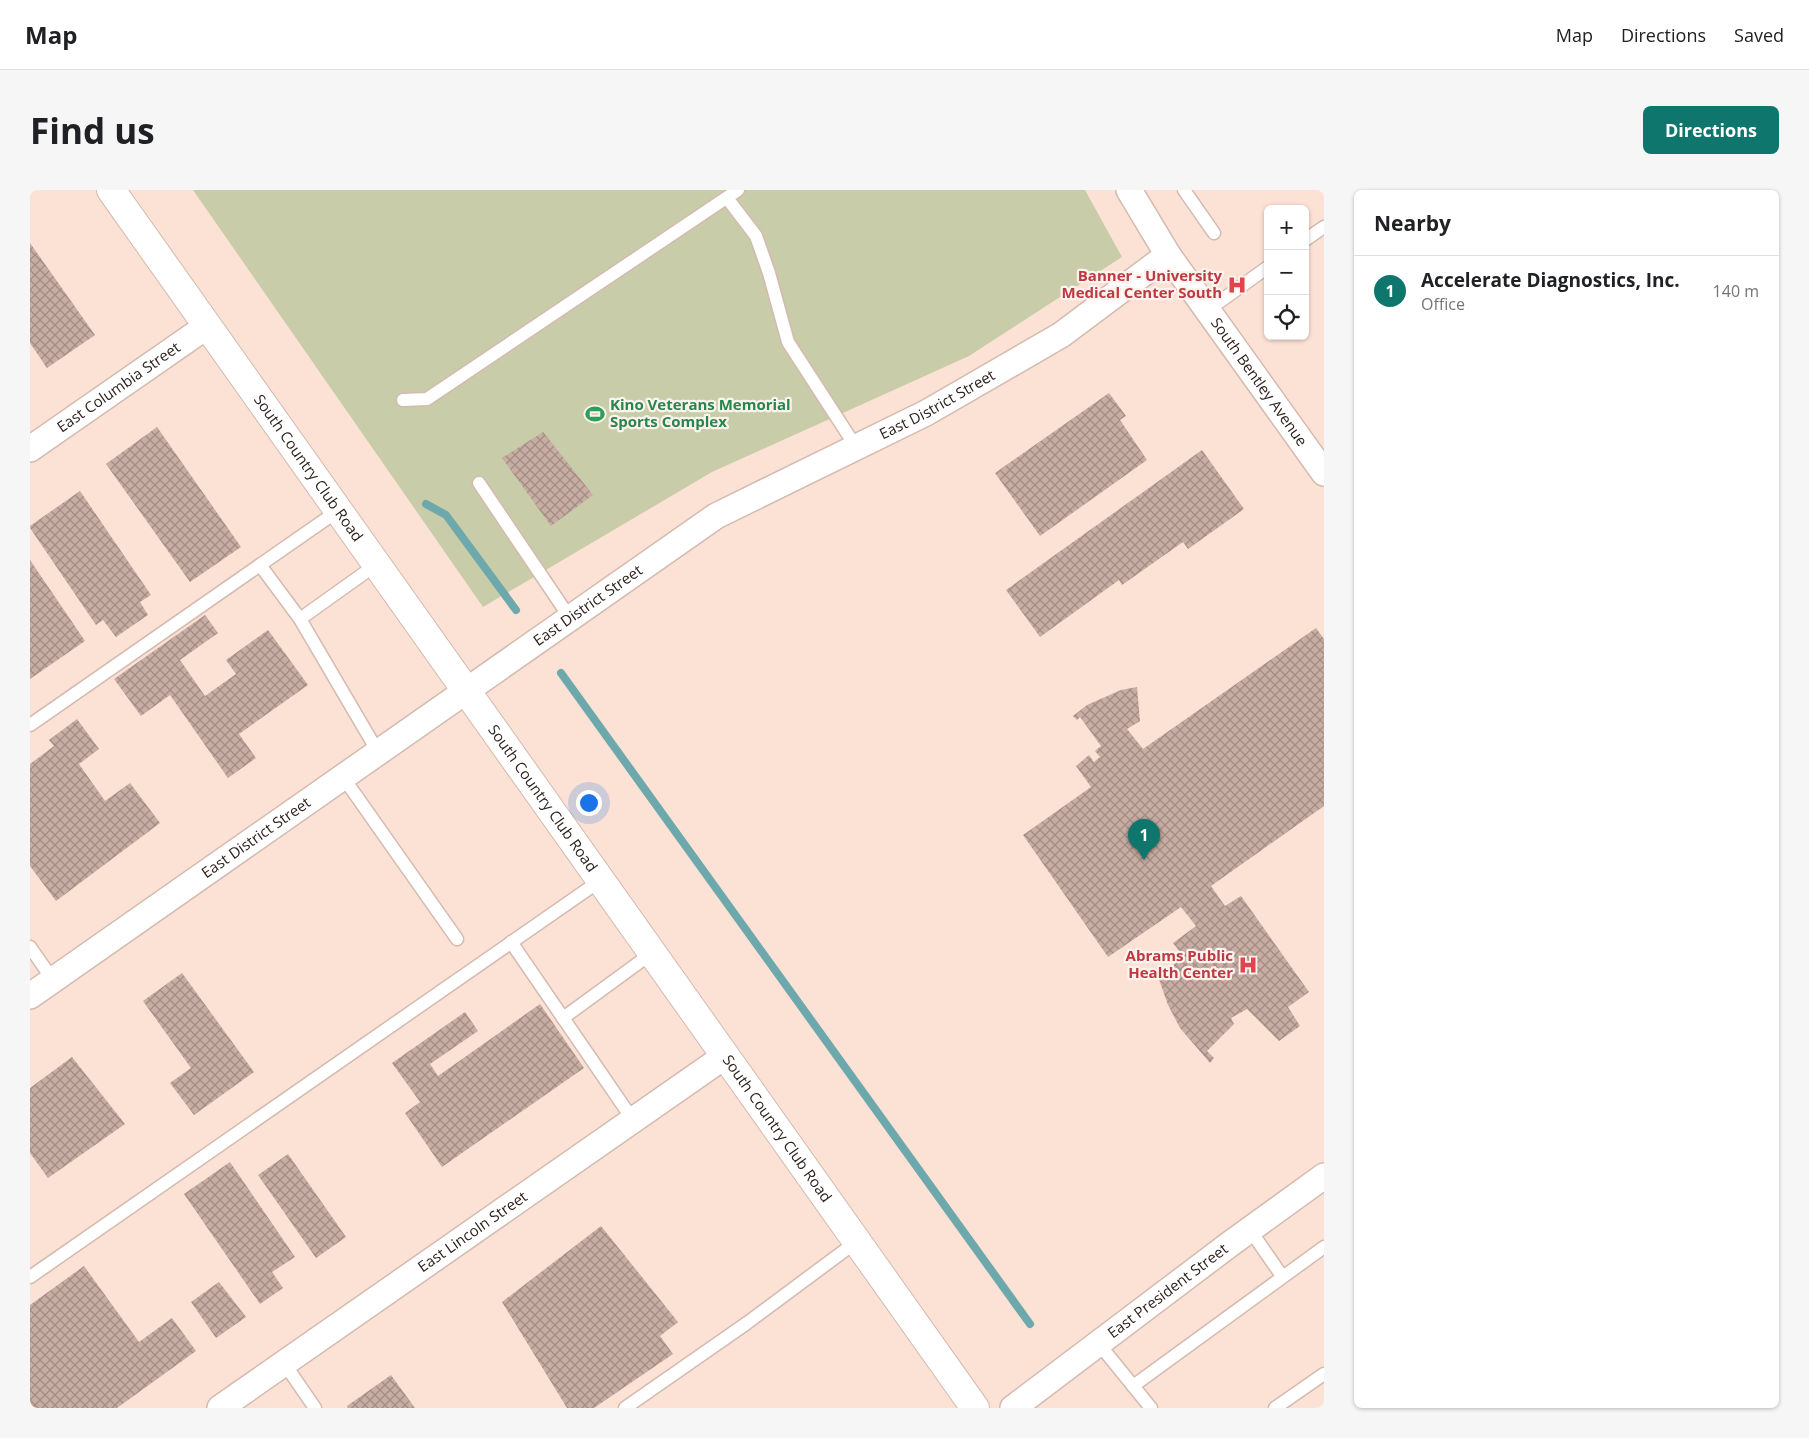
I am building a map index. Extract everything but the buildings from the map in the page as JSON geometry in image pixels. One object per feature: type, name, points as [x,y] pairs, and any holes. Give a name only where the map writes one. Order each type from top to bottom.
[{"type":"street","name":"South Country Club Road","points":[[111,190],[975,1408]]},
{"type":"street","name":"South Bentley Avenue","points":[[1129,190],[1168,255],[1322,466]]},
{"type":"street","name":"East District Street","points":[[30,996],[716,516],[926,413],[1061,335],[1168,255]]},
{"type":"street","name":"East Columbia Street","points":[[30,449],[207,326]]},
{"type":"street","name":"East Lincoln Street","points":[[220,1408],[725,1056]]},
{"type":"street","name":"East President Street","points":[[1013,1408],[1324,1176]]},
{"type":"lane","points":[[402,400],[427,399],[738,190]]},
{"type":"lane","points":[[1184,190],[1214,233]]},
{"type":"lane","points":[[727,198],[756,236],[788,342],[856,447]]},
{"type":"lane","points":[[1309,237],[1324,227]]},
{"type":"lane","points":[[1208,310],[1264,270]]},
{"type":"lane","points":[[478,483],[570,618]]},
{"type":"lane","points":[[30,725],[339,510]]},
{"type":"lane","points":[[300,619],[377,564]]},
{"type":"lane","points":[[260,565],[300,619],[378,752]]},
{"type":"lane","points":[[343,777],[457,939]]},
{"type":"lane","points":[[30,1278],[601,880]]},
{"type":"lane","points":[[511,942],[633,1120]]},
{"type":"lane","points":[[30,947],[53,980]]},
{"type":"lane","points":[[563,1018],[652,953]]},
{"type":"lane","points":[[1250,1230],[1282,1276]]},
{"type":"lane","points":[[625,1408],[747,1323],[856,1242]]},
{"type":"lane","points":[[1133,1386],[1324,1247]]},
{"type":"lane","points":[[1099,1344],[1151,1408]]},
{"type":"lane","points":[[284,1363],[315,1408]]},
{"type":"lane","points":[[1276,1408],[1324,1374]]},
{"type":"green space","name":"Kino Veterans Memorial Sports Complex","points":[[193,190],[1085,190],[1122,257],[969,356],[712,472],[483,607]]},
{"type":"waterway","points":[[426,504],[446,515],[516,610]]},
{"type":"waterway","points":[[561,673],[1030,1324]]},
{"type":"place","name":"Banner - University Medical Center South","points":[[1237,285]]},
{"type":"place","name":"Kino Veterans Memorial Sports Complex","points":[[595,414]]},
{"type":"place","name":"Accelerate Diagnostics, Inc.","points":[[1144,860]]},
{"type":"place","name":"Abrams Public Health Center","points":[[1248,965]]}]
